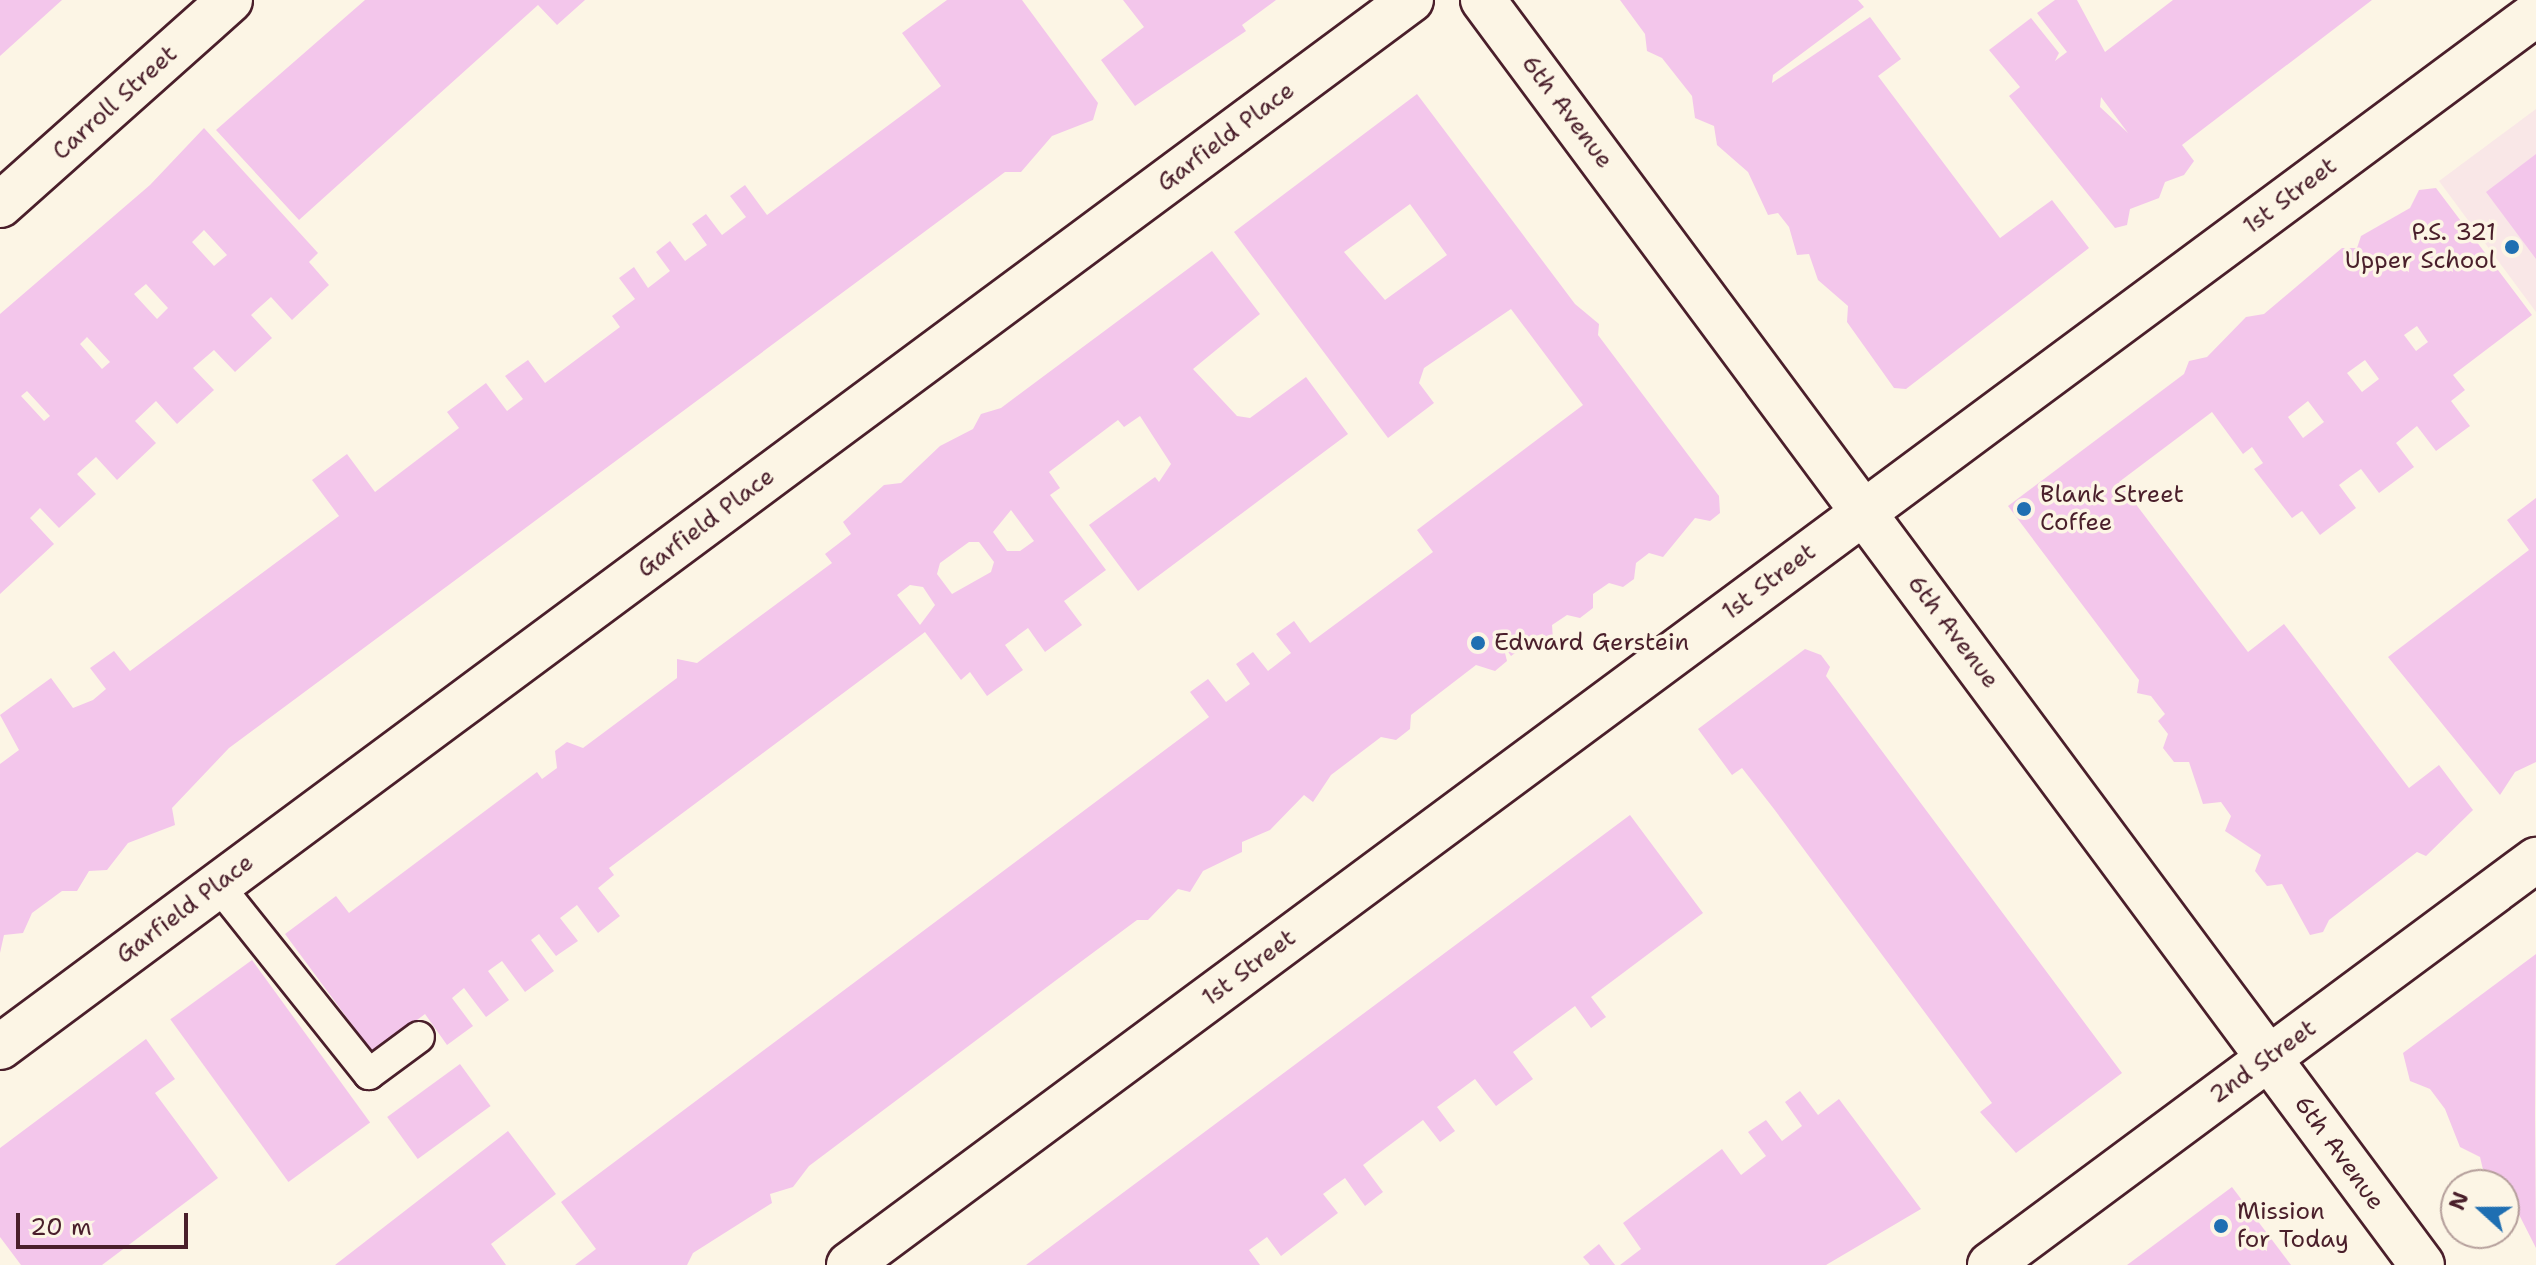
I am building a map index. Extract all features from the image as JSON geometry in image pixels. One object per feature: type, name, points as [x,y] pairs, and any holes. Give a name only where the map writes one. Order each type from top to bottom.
[{"type":"street","name":"Carroll Street","points":[[0,205],[230,0]]},
{"type":"street","name":"Garfield Place","points":[[0,1047],[1411,0]]},
{"type":"street","name":"6th Avenue","points":[[1483,0],[2422,1265]]},
{"type":"street","name":"1st Street","points":[[849,1265],[2536,14]]},
{"type":"street","name":"2nd Street","points":[[1990,1265],[2536,860]]},
{"type":"lane","points":[[218,885],[369,1074],[419,1037]]},
{"type":"shaded area","name":"P.S. 321 Upper School","points":[[2536,109],[2536,312],[2439,181]]},
{"type":"building","points":[[0,0],[62,0],[0,56]]},
{"type":"building","points":[[365,0],[585,0],[557,25],[538,5],[299,220],[216,130]]},
{"type":"building","points":[[947,0],[1022,0],[1098,103],[1093,120],[1052,136],[1021,172],[1005,172],[229,748],[172,808],[175,825],[128,843],[107,870],[89,871],[77,891],[62,891],[32,913],[23,933],[4,935],[0,953],[0,764],[19,750],[0,715],[51,678],[73,708],[93,700],[106,689],[90,668],[114,651],[130,671],[339,516],[312,480],[347,454],[375,492],[459,428],[447,412],[486,383],[507,411],[523,399],[505,376],[528,360],[545,383],[620,327],[612,316],[635,299],[619,278],[634,267],[648,288],[670,271],[656,252],[670,241],[685,261],[707,245],[692,224],[706,214],[722,235],[746,217],[730,196],[745,185],[767,215],[941,86],[902,33]]},
{"type":"building","points":[[1123,0],[1276,0],[1242,25],[1246,31],[1135,106],[1101,60],[1144,27]]},
{"type":"building","points":[[1620,0],[1858,0],[1864,7],[1773,75],[1772,83],[1870,17],[1901,59],[1878,76],[2000,238],[2052,200],[2089,248],[1906,389],[1894,388],[1847,322],[1848,306],[1818,280],[1809,254],[1797,255],[1789,227],[1778,213],[1768,215],[1748,172],[1717,145],[1714,126],[1695,118],[1692,96],[1662,58],[1647,51],[1645,34]]},
{"type":"building","points":[[2055,0],[2077,0],[2105,52],[2173,0],[2372,0],[2182,145],[2194,161],[2184,175],[2165,182],[2159,198],[2130,209],[2127,225],[2115,228],[2009,96],[2020,87],[1989,50],[2031,18],[2059,53],[2055,61],[2067,52],[2037,13]],"holes":[[[2101,97],[2128,133],[2100,107]]]},
{"type":"building","points":[[1417,94],[1575,304],[1599,324],[1598,335],[1719,496],[1720,513],[1710,521],[1695,518],[1663,557],[1649,553],[1636,563],[1634,579],[1623,587],[1609,583],[1593,594],[1593,608],[1580,618],[1567,615],[1552,625],[1553,639],[1540,649],[1525,646],[1511,656],[1503,645],[1507,661],[1495,671],[1476,665],[1411,715],[1410,729],[1396,740],[1381,737],[1331,775],[1313,802],[1304,795],[1270,830],[1242,842],[1242,852],[1203,871],[1190,892],[1178,889],[1148,920],[1137,920],[809,1166],[793,1187],[770,1194],[772,1203],[693,1253],[687,1265],[575,1265],[596,1249],[561,1202],[1209,717],[1190,692],[1208,679],[1226,702],[1250,684],[1236,664],[1253,652],[1268,671],[1291,653],[1276,634],[1294,621],[1310,643],[1433,552],[1417,530],[1583,405],[1511,309],[1424,368],[1419,383],[1434,403],[1388,438],[1234,232]],"holes":[[[1410,204],[1447,255],[1385,300],[1344,252]]]},
{"type":"building","points":[[204,128],[318,253],[309,262],[329,285],[292,320],[271,297],[251,315],[272,338],[235,372],[214,350],[193,368],[214,390],[177,424],[156,401],[135,421],[156,443],[117,480],[96,457],[77,474],[96,494],[59,528],[40,508],[30,518],[54,544],[0,594],[0,314],[150,185]],"holes":[[[204,230],[227,255],[214,266],[192,242]],[[146,284],[168,308],[157,319],[134,294]],[[87,337],[110,362],[102,369],[80,344]],[[27,391],[50,416],[44,421],[21,396]]]},
{"type":"building","points":[[2536,154],[2536,259],[2486,192]]},
{"type":"building","points":[[2436,188],[2532,315],[2453,375],[2465,390],[2451,401],[2470,426],[2436,451],[2417,426],[2396,443],[2414,467],[2379,493],[2361,469],[2351,476],[2339,485],[2356,508],[2320,535],[2302,511],[2292,518],[2254,469],[2263,463],[2252,447],[2243,454],[2212,412],[2119,482],[2248,652],[2284,624],[2409,788],[2439,765],[2473,810],[2426,856],[2417,852],[2329,920],[2323,932],[2310,935],[2282,884],[2267,886],[2255,871],[2261,855],[2225,831],[2231,816],[2221,802],[2203,804],[2189,762],[2174,762],[2163,748],[2168,734],[2158,721],[2165,714],[2151,696],[2137,693],[2139,680],[2008,506],[2184,374],[2189,361],[2207,357],[2246,317],[2264,314],[2342,248],[2357,248],[2361,236],[2410,208],[2419,190]],"holes":[[[2417,326],[2428,342],[2416,351],[2404,335]],[[2365,360],[2379,379],[2362,392],[2347,373]],[[2308,401],[2324,422],[2303,438],[2288,417]]]},
{"type":"building","points":[[1212,251],[1260,314],[1193,369],[1237,416],[1250,418],[1306,377],[1348,434],[1138,591],[1089,525],[1155,477],[1159,482],[1171,464],[1140,416],[1124,427],[1118,420],[1049,472],[1060,488],[1050,495],[1106,570],[1064,601],[1082,625],[1045,652],[1028,628],[1005,645],[1023,670],[987,696],[970,672],[961,680],[925,632],[609,868],[614,875],[598,888],[620,916],[598,933],[577,905],[560,918],[578,941],[556,956],[539,934],[531,940],[554,971],[525,992],[502,961],[488,971],[509,1000],[486,1017],[464,988],[452,998],[473,1026],[447,1045],[425,1014],[373,1053],[285,934],[336,896],[349,913],[537,772],[542,779],[557,768],[555,751],[567,742],[583,748],[677,678],[677,659],[697,663],[832,563],[825,554],[851,534],[843,522],[884,485],[901,483],[940,446],[973,429],[981,414],[1001,408]],"holes":[[[1011,510],[1034,541],[1020,551],[1007,551],[993,532]],[[969,542],[979,542],[994,562],[991,572],[952,594],[937,574],[940,563]],[[910,585],[923,587],[935,605],[920,625],[897,595]]]},
{"type":"building","points":[[2536,498],[2536,762],[2515,772],[2500,795],[2388,657],[2529,550],[2507,520]]},
{"type":"building","points":[[1805,649],[1821,655],[1830,667],[1826,676],[2122,1073],[2016,1153],[1980,1112],[1992,1103],[1774,809],[1742,768],[1732,775],[1698,729]]},
{"type":"building","points":[[1630,815],[1703,913],[1591,997],[1606,1017],[1591,1028],[1575,1006],[1513,1052],[1533,1079],[1496,1106],[1475,1079],[1437,1107],[1455,1131],[1440,1142],[1423,1120],[1363,1165],[1383,1192],[1365,1206],[1345,1178],[1323,1194],[1338,1213],[1281,1256],[1267,1237],[1249,1250],[1260,1265],[1026,1265]]},
{"type":"building","points":[[2536,954],[2536,1248],[2520,1216],[2520,1169],[2483,1169],[2480,1157],[2460,1147],[2445,1109],[2430,1089],[2410,1081],[2403,1053]]},
{"type":"building","points":[[252,960],[370,1123],[288,1182],[170,1019]]},
{"type":"building","points":[[146,1039],[175,1079],[155,1093],[218,1178],[102,1265],[21,1265],[0,1237],[0,1148]]},
{"type":"building","points":[[460,1064],[491,1106],[418,1159],[387,1117]]},
{"type":"building","points":[[1800,1091],[1818,1115],[1839,1099],[1921,1209],[1826,1265],[1620,1265],[1641,1249],[1623,1223],[1722,1149],[1741,1175],[1766,1156],[1748,1132],[1766,1120],[1782,1141],[1802,1126],[1785,1102]]},
{"type":"building","points":[[508,1131],[556,1194],[491,1244],[506,1265],[335,1265]]},
{"type":"building","name":"Mission for Today","points":[[2232,1187],[2291,1265],[2127,1265]]},
{"type":"building","points":[[1599,1244],[1615,1265],[1590,1265],[1583,1257]]},
{"type":"place","name":"P.S. 321 Upper School","points":[[2512,247]]},
{"type":"place","name":"Blank Street Coffee","points":[[2024,509]]},
{"type":"place","name":"Edward Gerstein","points":[[1478,643]]},
{"type":"place","name":"Mission for Today","points":[[2221,1226]]}]
